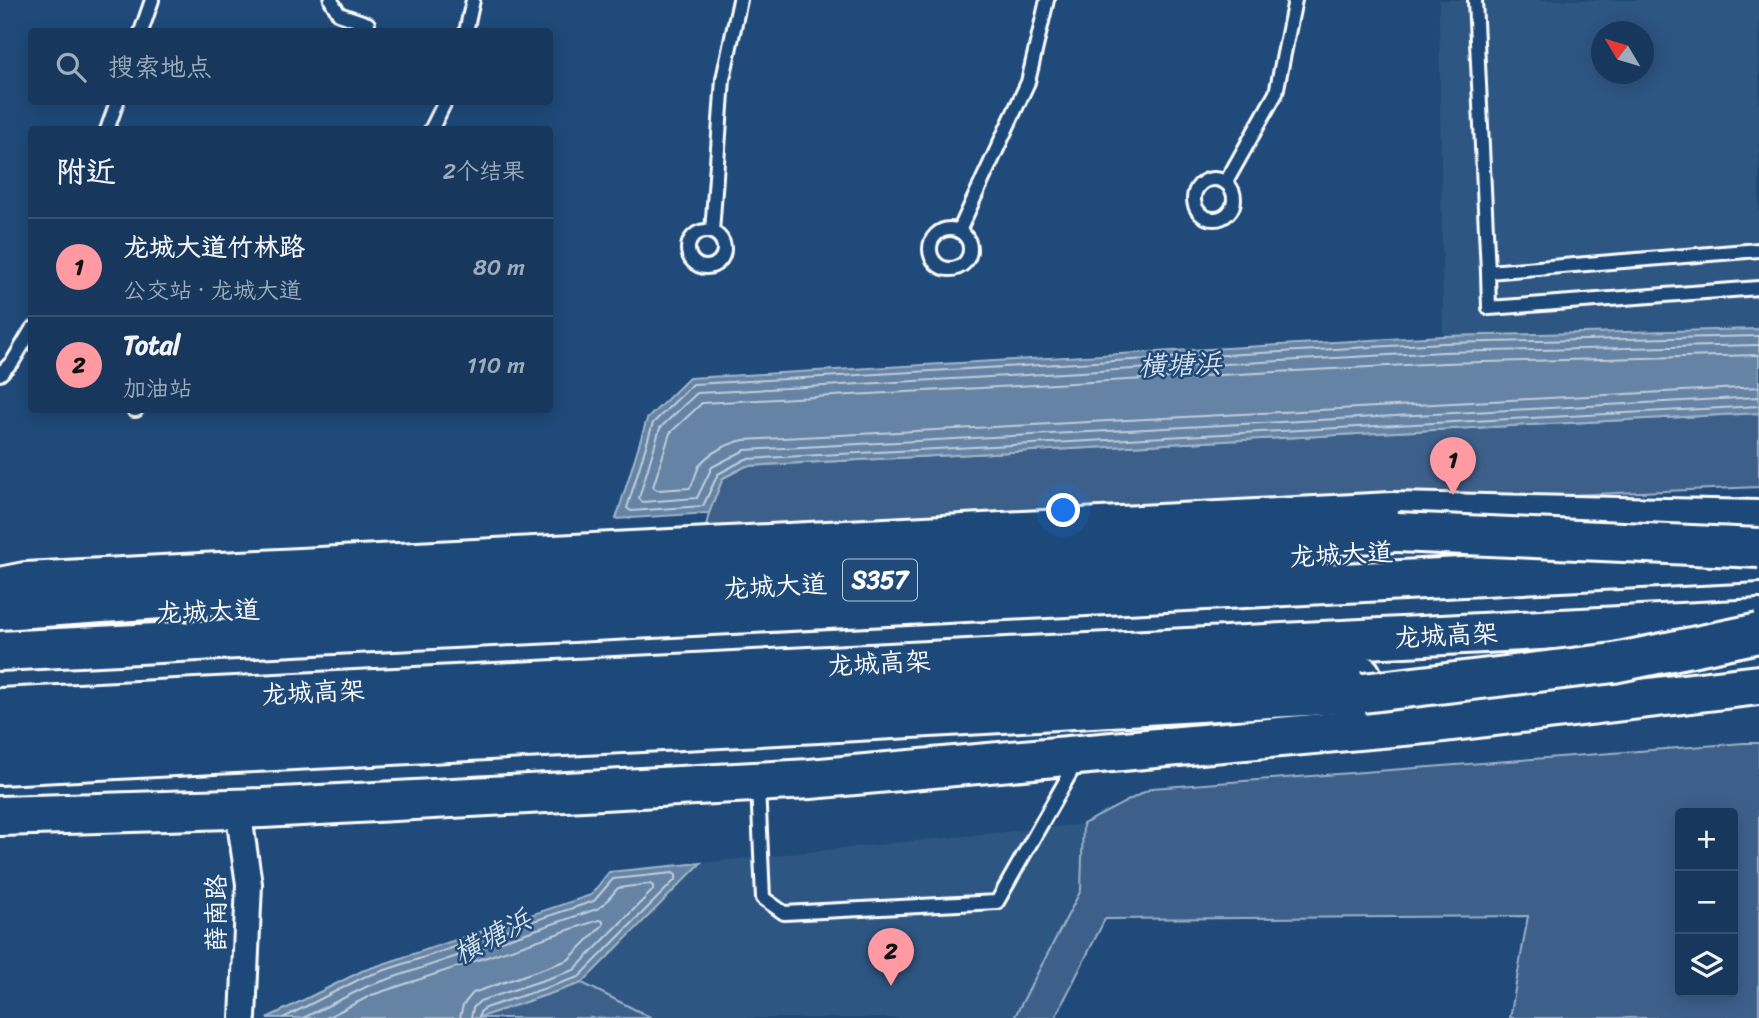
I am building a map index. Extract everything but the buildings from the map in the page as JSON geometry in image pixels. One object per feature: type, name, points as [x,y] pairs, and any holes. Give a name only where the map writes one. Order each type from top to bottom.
[{"type":"main road","points":[[0,587],[25,582],[80,579],[1392,512],[1759,520]]},
{"type":"main road","points":[[0,610],[451,579],[1396,532],[1759,548]]},
{"type":"main road","name":"龙城大道","points":[[0,617],[450,605],[1391,551],[1759,535]]},
{"type":"main road","points":[[0,651],[1759,562]]},
{"type":"main road","name":"龙城高架","points":[[0,708],[1759,619]]},
{"type":"main road","points":[[8,757],[852,722],[1363,692],[1614,663],[1759,633]]},
{"type":"main road","points":[[8,757],[994,684],[1759,666]]},
{"type":"main road","points":[[0,816],[238,809],[810,779],[1436,723],[1759,685]]},
{"type":"street","name":"薛南路","points":[[238,809],[249,884],[243,1018]]},
{"type":"lane","points":[[142,28],[152,0]]},
{"type":"lane","points":[[331,0],[339,14],[368,24]]},
{"type":"lane","points":[[467,28],[473,0]]},
{"type":"lane","points":[[712,232],[723,79],[740,0]]},
{"type":"lane","points":[[959,231],[1028,82],[1047,0]]},
{"type":"lane","points":[[1226,182],[1276,93],[1295,0]]},
{"type":"lane","points":[[1475,0],[1489,309],[1759,288]]},
{"type":"lane","points":[[108,126],[116,105]]},
{"type":"lane","points":[[433,126],[444,105]]},
{"type":"lane","points":[[1488,272],[1759,250]]},
{"type":"lane","points":[[0,374],[28,344]]},
{"type":"lane","points":[[758,782],[763,898],[784,913],[997,902],[1080,755]]},
{"type":"shaded area","points":[[1439,0],[1759,0],[1759,329],[1443,336]]},
{"type":"shaded area","points":[[1759,413],[1759,487],[705,531],[723,478],[746,466]]},
{"type":"shaded area","points":[[1759,743],[1759,1018],[1510,1018],[1528,916],[1105,919],[1055,1018],[1014,1018],[1081,890],[1083,824],[1152,788]]},
{"type":"shaded area","points":[[1083,824],[1081,890],[1014,1018],[652,1018],[582,983],[701,863]]},
{"type":"shaded area","points":[[582,983],[652,1018],[477,1018]]},
{"type":"water","name":"横塘浜","points":[[1759,329],[1759,413],[746,466],[723,478],[709,513],[616,519],[647,419],[689,378],[1443,336]]},
{"type":"water","name":"横塘浜","points":[[701,863],[582,983],[477,1018],[267,1018],[362,971],[591,895],[609,872]]},
{"type":"place","name":"龙城大道竹林路","points":[[1453,495]]},
{"type":"place","name":"Total","points":[[891,986]]}]
